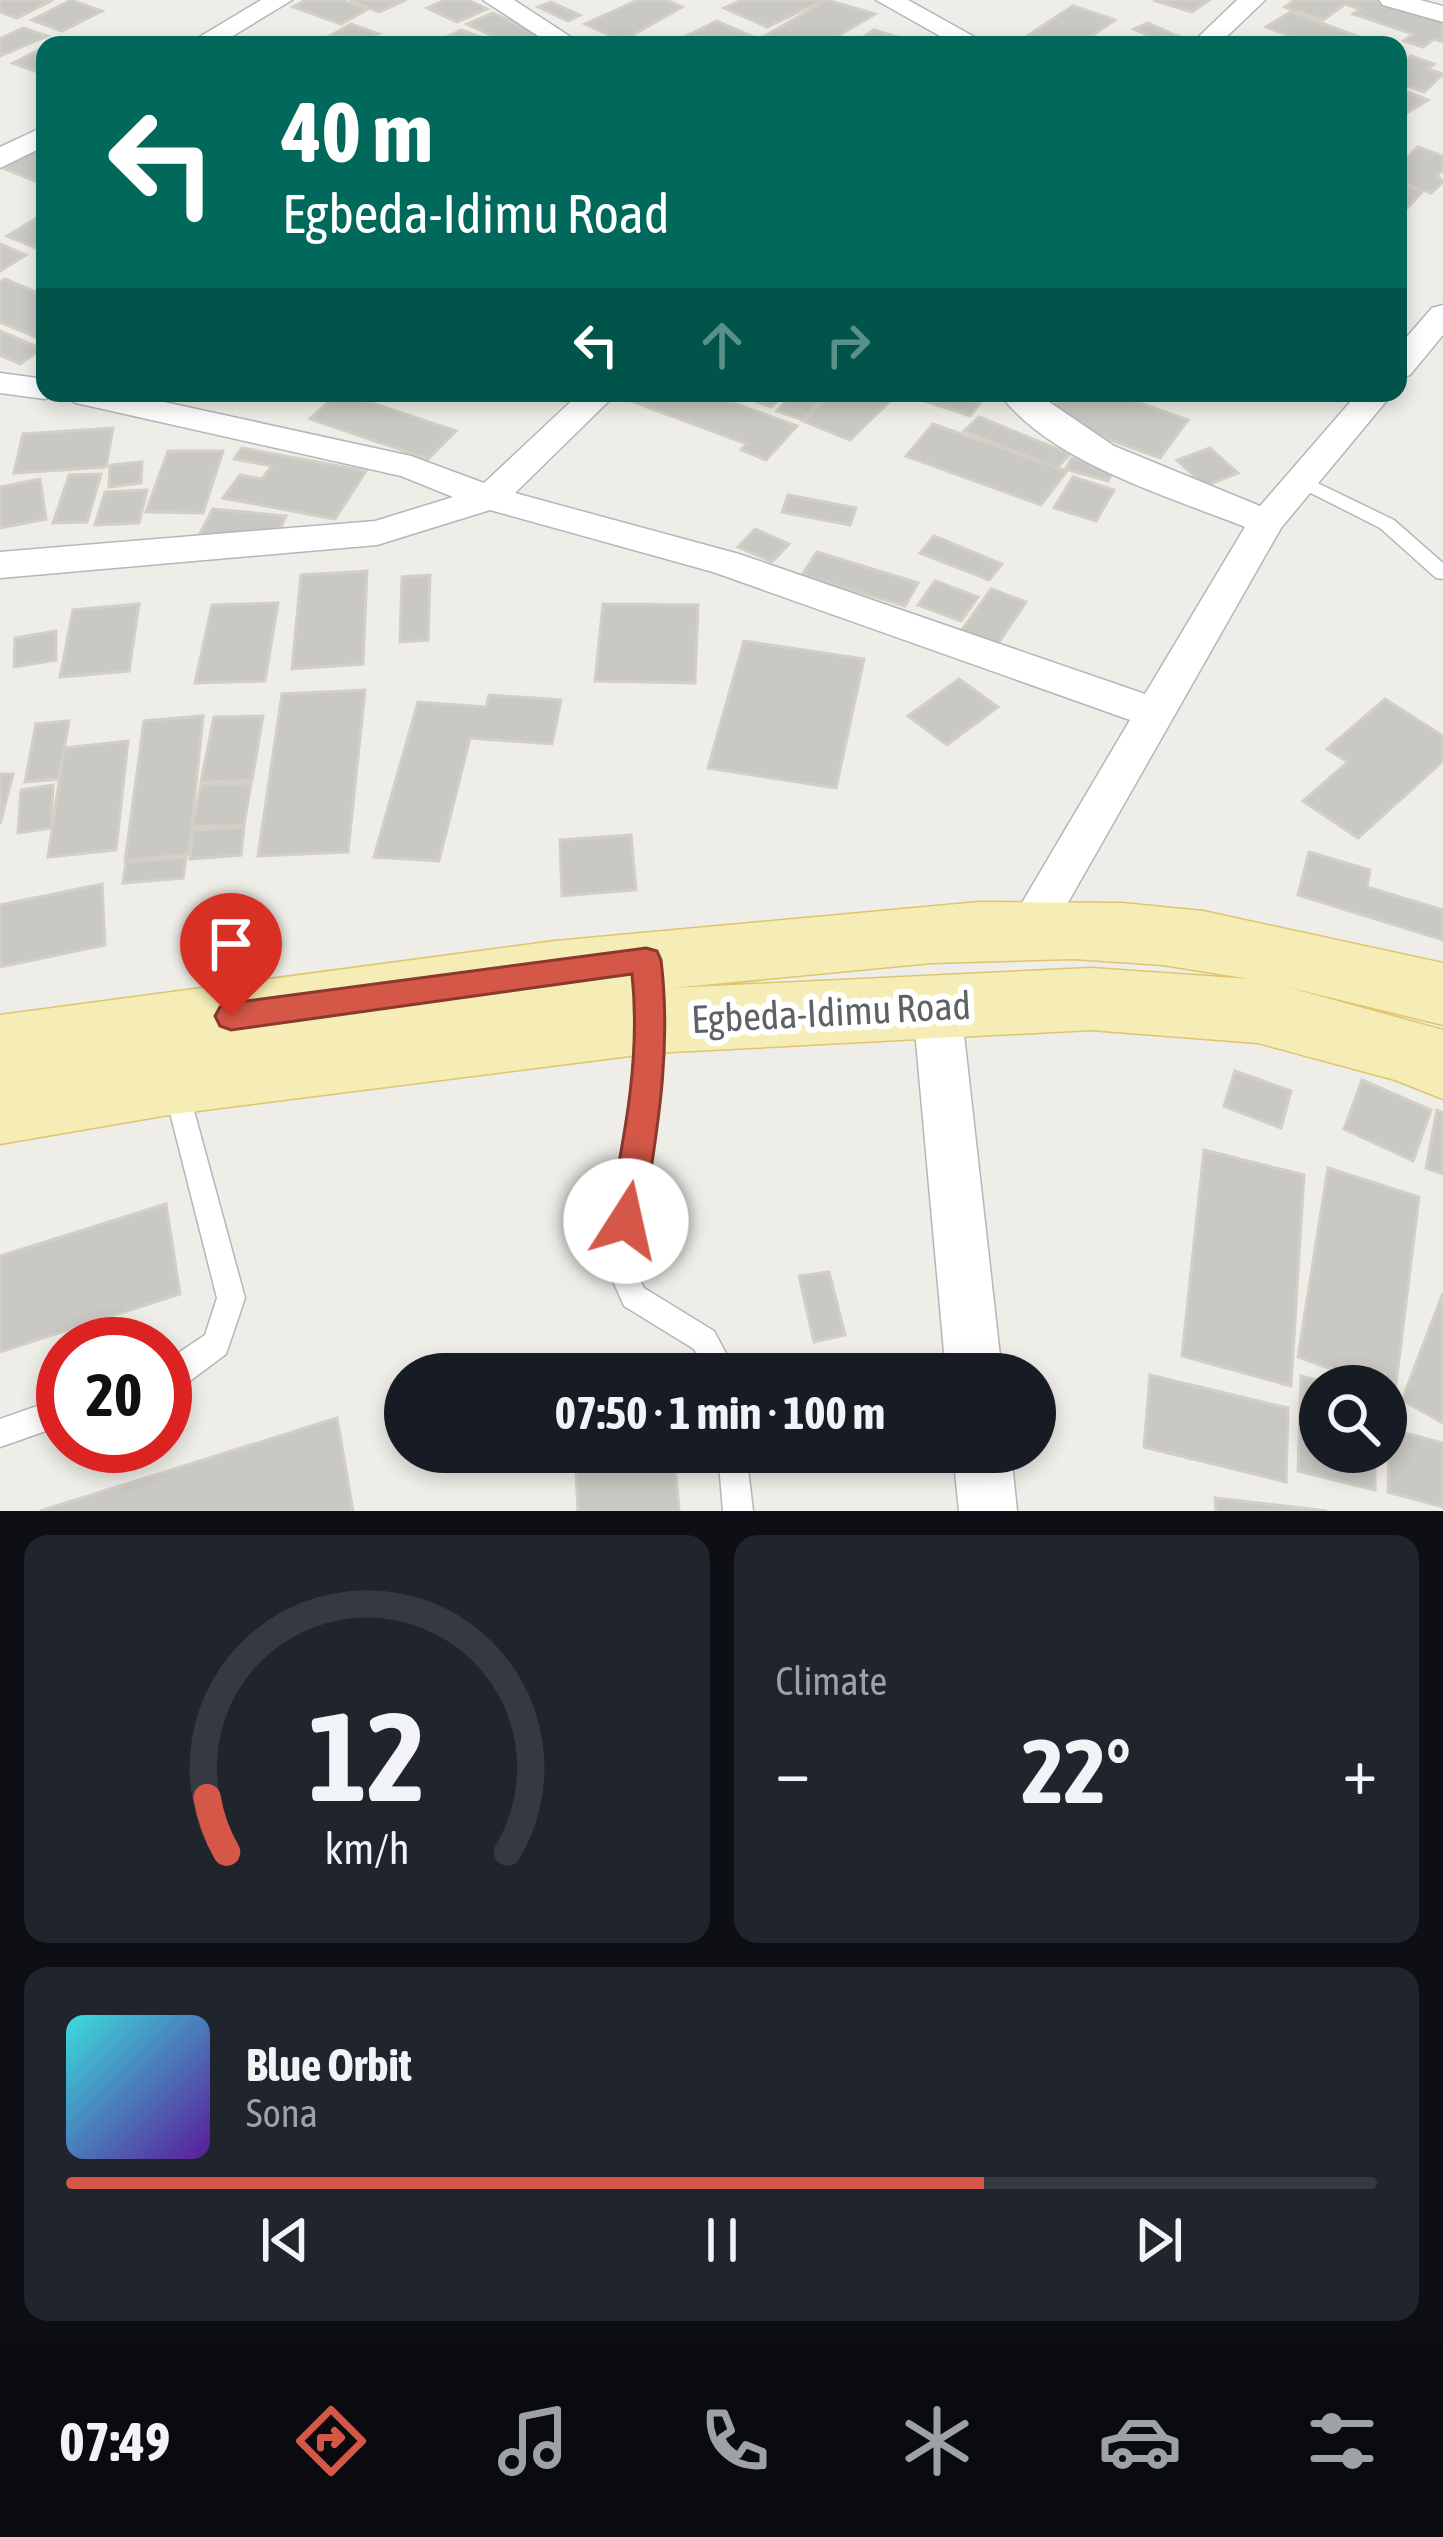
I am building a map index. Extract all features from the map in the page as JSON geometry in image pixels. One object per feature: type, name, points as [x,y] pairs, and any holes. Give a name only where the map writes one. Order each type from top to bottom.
[{"type":"main road","name":"Egbeda-Idimu Road","points":[[0,1109],[649,990],[841,941],[1029,930],[1124,932],[1258,950],[1443,994]]},
{"type":"main road","name":"Egbeda-Idimu Road","points":[[0,1048],[649,990],[937,1008],[1091,999],[1258,1011],[1410,1051],[1443,1066]]},
{"type":"street","points":[[215,36],[279,0]]},
{"type":"street","points":[[496,0],[554,36]]},
{"type":"street","points":[[889,0],[959,36]]},
{"type":"street","points":[[1213,36],[1252,0]]},
{"type":"street","points":[[1392,0],[1443,14]]},
{"type":"street","points":[[0,159],[36,139]]},
{"type":"street","points":[[1407,357],[1443,315]]},
{"type":"street","points":[[0,382],[36,388]]},
{"type":"street","points":[[120,402],[411,467],[489,498],[726,563],[1158,714]]},
{"type":"street","points":[[0,565],[377,533],[489,498],[590,402]]},
{"type":"street","points":[[1024,402],[1106,455],[1266,522]]},
{"type":"street","points":[[1029,930],[1266,522],[1368,402]]},
{"type":"street","points":[[937,1008],[972,1353]]},
{"type":"street","points":[[984,1473],[988,1511]]},
{"type":"lane","points":[[1301,481],[1387,524],[1443,573]]},
{"type":"lane","points":[[649,990],[648,1095],[618,1263],[634,1297],[704,1340],[711,1353]]},
{"type":"lane","points":[[174,1080],[231,1298],[216,1344],[192,1363]]},
{"type":"lane","points":[[0,1433],[36,1420]]},
{"type":"lane","points":[[734,1473],[738,1511]]},
{"type":"building","points":[[0,0],[53,0],[17,18],[0,12]]},
{"type":"building","points":[[71,0],[102,11],[62,31],[32,20]]},
{"type":"building","points":[[306,0],[341,0],[368,9],[341,24],[293,7]]},
{"type":"building","points":[[350,0],[406,0],[379,12]]},
{"type":"building","points":[[445,0],[468,0],[487,9],[457,22],[427,8]]},
{"type":"building","points":[[638,0],[665,0],[682,7],[631,36],[611,36],[585,24]]},
{"type":"building","points":[[743,0],[824,0],[767,27],[724,8]]},
{"type":"building","points":[[827,0],[875,14],[838,36],[765,36]]},
{"type":"building","points":[[1153,0],[1209,0],[1192,12]]},
{"type":"building","points":[[1295,0],[1374,0],[1443,22],[1443,42],[1434,39],[1423,47],[1407,42],[1413,34],[1353,14],[1360,9],[1345,4],[1323,20],[1285,7]]},
{"type":"building","points":[[551,2],[580,15],[568,21],[538,7]]},
{"type":"building","points":[[1073,6],[1115,20],[1091,36],[1027,36]]},
{"type":"building","points":[[1291,12],[1357,36],[1290,36],[1266,27]]},
{"type":"building","points":[[493,13],[543,36],[493,36],[467,24]]},
{"type":"building","points":[[717,21],[751,36],[686,36]]},
{"type":"building","points":[[1148,23],[1177,36],[1149,36],[1134,29]]},
{"type":"building","points":[[351,24],[379,34],[375,36],[330,36]]},
{"type":"building","points":[[23,28],[47,36],[36,36],[36,41],[0,56],[0,39]]},
{"type":"building","points":[[36,52],[36,72],[13,63]]},
{"type":"building","points":[[1411,56],[1434,64],[1428,69],[1443,74],[1424,92],[1407,86]]},
{"type":"building","points":[[1407,92],[1428,100],[1407,113]]},
{"type":"building","points":[[36,145],[36,181],[0,167],[0,162]]},
{"type":"building","points":[[1418,147],[1443,156],[1443,170],[1437,175],[1443,182],[1431,193],[1407,185],[1407,157]]},
{"type":"building","points":[[1407,186],[1423,191],[1407,208]]},
{"type":"building","points":[[36,218],[36,248],[7,236]]},
{"type":"building","points":[[0,244],[26,255],[0,271]]},
{"type":"building","points":[[5,279],[36,292],[36,337],[0,322],[0,282]]},
{"type":"building","points":[[0,331],[36,346],[36,353],[20,364],[0,355]]},
{"type":"building","points":[[328,402],[369,402],[456,431],[428,459],[310,419]]},
{"type":"building","points":[[634,402],[731,402],[797,426],[766,460],[741,450],[747,444]]},
{"type":"building","points":[[785,402],[819,402],[803,420],[777,411]]},
{"type":"building","points":[[823,402],[889,402],[850,440],[803,421]]},
{"type":"building","points":[[928,402],[980,403],[970,416]]},
{"type":"building","points":[[1057,402],[1137,402],[1188,420],[1160,458],[1045,416]]},
{"type":"building","points":[[979,417],[1070,454],[1057,468],[964,431]]},
{"type":"building","points":[[933,424],[1067,471],[1041,505],[906,456]]},
{"type":"building","points":[[113,428],[106,467],[14,473],[23,434]]},
{"type":"building","points":[[242,448],[366,471],[335,519],[223,498],[240,475],[262,479],[272,466],[234,459]]},
{"type":"building","points":[[1210,448],[1238,473],[1205,486],[1177,460]]},
{"type":"building","points":[[168,451],[223,451],[203,513],[146,512]]},
{"type":"building","points":[[1072,458],[1114,470],[1108,481],[1065,469]]},
{"type":"building","points":[[142,462],[141,483],[109,487],[110,465]]},
{"type":"building","points":[[101,474],[87,522],[53,523],[69,475]]},
{"type":"building","points":[[1073,477],[1114,490],[1096,521],[1054,508]]},
{"type":"building","points":[[40,479],[46,519],[0,528],[0,487]]},
{"type":"building","points":[[147,490],[139,523],[95,525],[105,492]]},
{"type":"building","points":[[788,495],[856,508],[850,525],[782,512]]},
{"type":"building","points":[[213,509],[286,516],[273,543],[199,535]]},
{"type":"building","points":[[755,529],[789,544],[772,562],[738,547]]},
{"type":"building","points":[[934,536],[1002,564],[989,580],[920,553]]},
{"type":"building","points":[[817,552],[918,583],[905,606],[802,575]]},
{"type":"building","points":[[367,571],[363,664],[292,669],[301,575]]},
{"type":"building","points":[[430,575],[428,640],[400,642],[402,577]]},
{"type":"building","points":[[935,581],[978,597],[961,621],[918,605]]},
{"type":"building","points":[[991,589],[1026,602],[997,645],[961,631]]},
{"type":"building","points":[[278,603],[265,681],[195,683],[212,605]]},
{"type":"building","points":[[139,604],[129,671],[60,677],[73,610]]},
{"type":"building","points":[[603,604],[698,605],[695,683],[595,681]]},
{"type":"building","points":[[56,631],[56,660],[14,667],[15,638]]},
{"type":"building","points":[[744,641],[864,659],[836,788],[708,768]]},
{"type":"building","points":[[959,679],[998,707],[947,745],[908,716]]},
{"type":"building","points":[[365,690],[348,852],[258,856],[282,694]]},
{"type":"building","points":[[489,695],[561,700],[552,744],[470,738],[439,861],[374,857],[418,702],[486,707]]},
{"type":"building","points":[[1385,699],[1443,736],[1443,761],[1358,838],[1303,801],[1348,762],[1327,749]]},
{"type":"building","points":[[203,716],[189,854],[125,861],[144,721]]},
{"type":"building","points":[[263,716],[252,780],[201,782],[214,717]]},
{"type":"building","points":[[69,721],[59,779],[25,782],[36,724]]},
{"type":"building","points":[[128,741],[116,850],[48,857],[64,748]]},
{"type":"building","points":[[0,774],[13,774],[0,824]]},
{"type":"building","points":[[251,783],[244,825],[192,827],[201,785]]},
{"type":"building","points":[[53,785],[51,828],[18,833],[21,790]]},
{"type":"building","points":[[244,827],[241,855],[190,859],[193,830]]},
{"type":"building","points":[[631,835],[636,890],[562,896],[560,840]]},
{"type":"building","points":[[1309,852],[1370,870],[1367,887],[1443,910],[1443,940],[1298,895]]},
{"type":"building","points":[[186,857],[183,878],[123,883],[126,862]]},
{"type":"building","points":[[102,884],[105,945],[0,967],[0,905]]},
{"type":"building","points":[[1235,1071],[1291,1091],[1281,1128],[1224,1106]]},
{"type":"building","points":[[1362,1080],[1431,1110],[1413,1161],[1344,1129]]},
{"type":"building","points":[[1437,1110],[1443,1113],[1443,1174],[1426,1168]]},
{"type":"building","points":[[1204,1150],[1304,1175],[1291,1386],[1182,1356]]},
{"type":"building","points":[[1328,1168],[1419,1197],[1398,1365],[1320,1365],[1298,1357]]},
{"type":"building","points":[[166,1204],[180,1294],[109,1317],[36,1317],[36,1340],[0,1352],[0,1256]]},
{"type":"building","points":[[829,1272],[845,1335],[814,1342],[799,1276]]},
{"type":"building","points":[[1443,1293],[1443,1423],[1407,1403],[1407,1387]]},
{"type":"building","points":[[1150,1375],[1288,1408],[1286,1482],[1144,1447]]},
{"type":"building","points":[[337,1418],[353,1511],[40,1511],[161,1473],[192,1473],[192,1463]]},
{"type":"building","points":[[1407,1434],[1443,1443],[1443,1507],[1388,1492],[1388,1473],[1407,1473]]},
{"type":"building","points":[[576,1473],[676,1473],[679,1511],[578,1511]]},
{"type":"building","points":[[1306,1473],[1375,1473],[1375,1490]]},
{"type":"building","points":[[1215,1498],[1327,1511],[1216,1511]]},
{"type":"route","points":[[231,1016],[646,960],[653,1021],[648,1095],[626,1221]]}]
